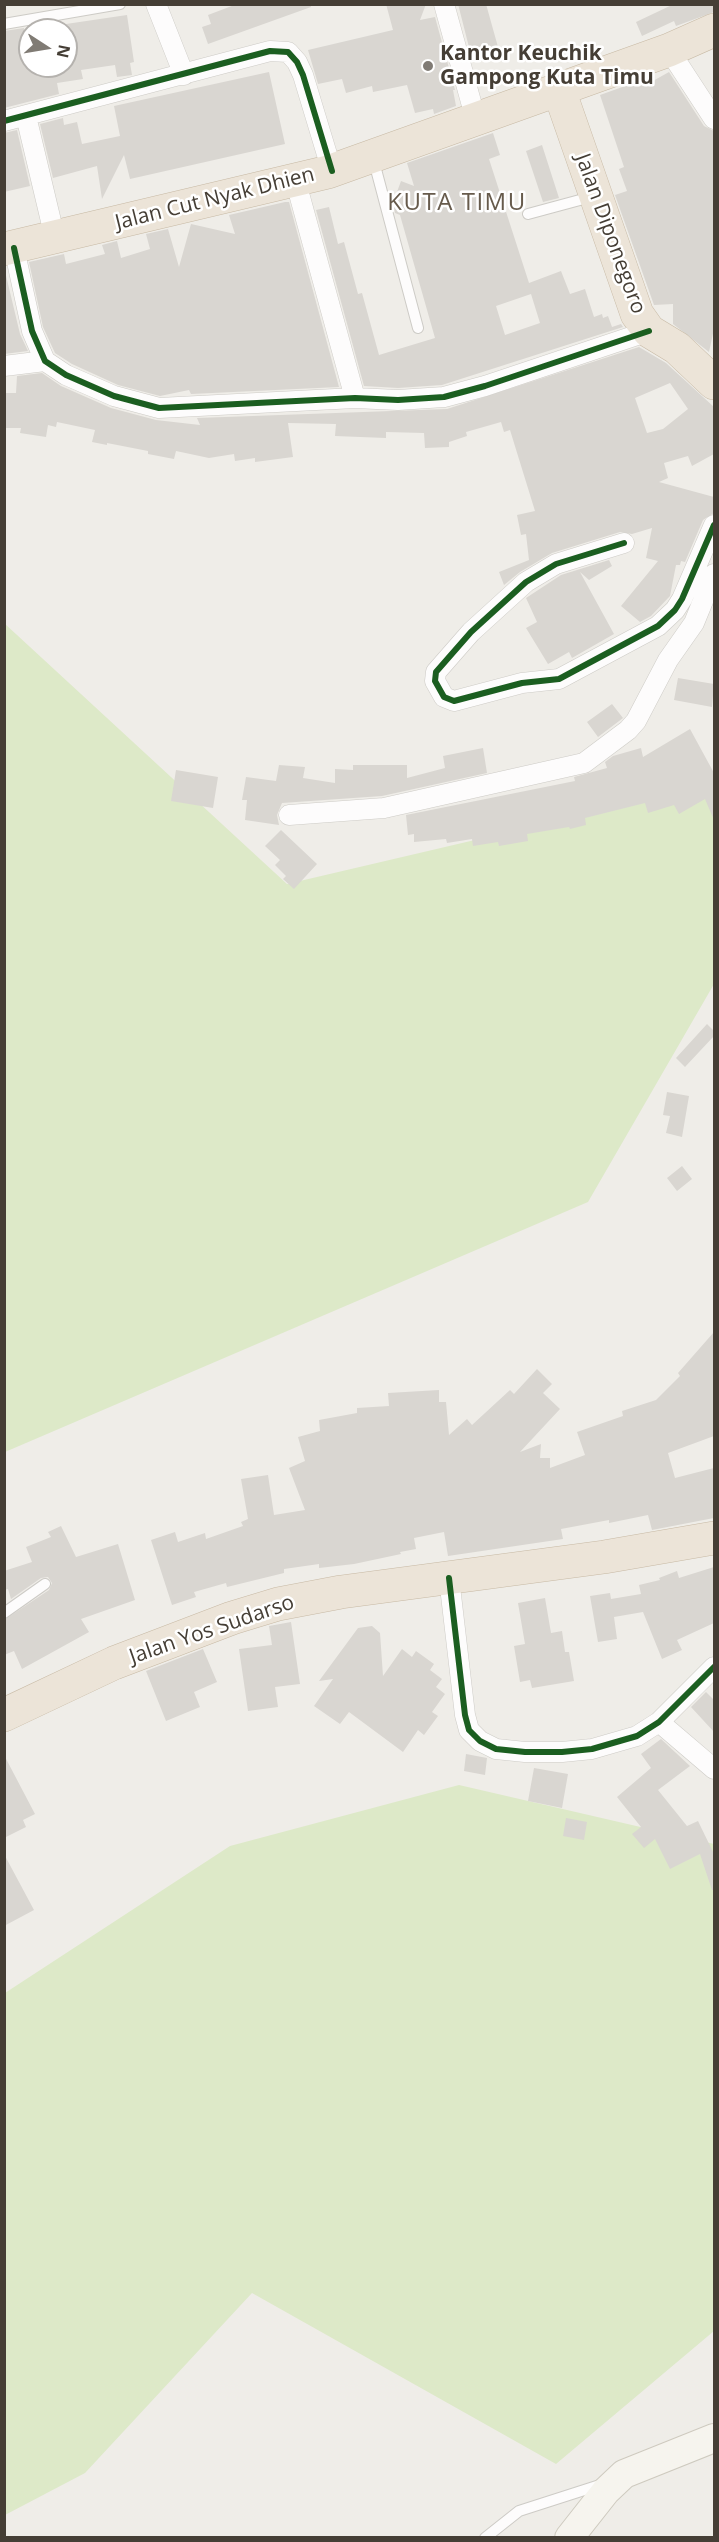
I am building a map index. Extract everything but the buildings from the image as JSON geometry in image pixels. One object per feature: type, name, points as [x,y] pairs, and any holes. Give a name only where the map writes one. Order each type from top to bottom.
[{"type":"highway","name":"Jalan Cut Nyak Dhien","points":[[9,248],[332,171],[669,50],[714,30]]},
{"type":"highway","name":"Jalan Diponegoro","points":[[559,90],[630,297],[649,331],[677,348],[714,383]]},
{"type":"highway","name":"Jalan Yos Sudarso","points":[[4,1715],[114,1664],[269,1607],[341,1592],[604,1557],[714,1538]]},
{"type":"street","points":[[156,4],[184,75]]},
{"type":"street","points":[[444,4],[476,120]]},
{"type":"street","points":[[669,50],[714,119]]},
{"type":"street","points":[[4,121],[270,51],[288,52],[297,62],[303,75],[332,171]]},
{"type":"street","points":[[26,116],[55,238]]},
{"type":"street","points":[[295,179],[355,398]]},
{"type":"street","points":[[9,248],[32,331],[45,362]]},
{"type":"street","points":[[4,366],[45,362],[74,379],[114,396],[159,408],[355,398],[398,400],[444,397],[495,383],[649,331]]},
{"type":"street","points":[[624,543],[556,564],[526,582],[471,632],[436,672],[435,681],[444,697],[454,701],[522,683],[559,679],[658,626],[675,610],[682,598],[714,525]]},
{"type":"street","points":[[290,815],[384,808],[584,763],[628,730],[636,721],[668,660],[694,623],[714,574]]},
{"type":"street","points":[[449,1578],[465,1715],[470,1730],[480,1741],[496,1749],[525,1752],[592,1749],[637,1736],[659,1722],[714,1667]]},
{"type":"street","points":[[659,1722],[714,1769]]},
{"type":"street","points":[[569,2538],[615,2481],[641,2466],[714,2438]]},
{"type":"lane","points":[[4,24],[120,4]]},
{"type":"lane","points":[[373,158],[418,328]]},
{"type":"lane","points":[[528,214],[594,196]]},
{"type":"lane","points":[[4,1613],[45,1584]]},
{"type":"lane","points":[[485,2538],[519,2511],[615,2481]]},
{"type":"green space","points":[[4,623],[287,884],[714,784],[714,984],[588,1202],[5,1452]]},
{"type":"green space","points":[[459,1785],[714,1844],[714,2331],[556,2464],[252,2293],[85,2473],[5,2515],[5,1993],[230,1846]]},
{"type":"cycle path","points":[[4,121],[270,51],[288,52],[297,62],[303,75],[332,171]]},
{"type":"cycle path","points":[[14,248],[32,331],[45,361],[66,375],[114,396],[159,408],[355,398],[398,400],[444,397],[485,386],[649,331]]},
{"type":"cycle path","points":[[624,543],[556,564],[526,582],[471,632],[436,672],[435,681],[444,697],[454,701],[522,683],[559,679],[658,626],[675,610],[682,599],[714,525]]},
{"type":"cycle path","points":[[449,1578],[465,1715],[469,1730],[480,1741],[496,1749],[562,1752],[592,1749],[637,1736],[659,1722],[714,1667]]},
{"type":"place","name":"Kantor Keuchik Gampong Kuta Timu","points":[[428,66]]},
{"type":"district","name":"KUTA TIMU","points":[[457,203]]}]
